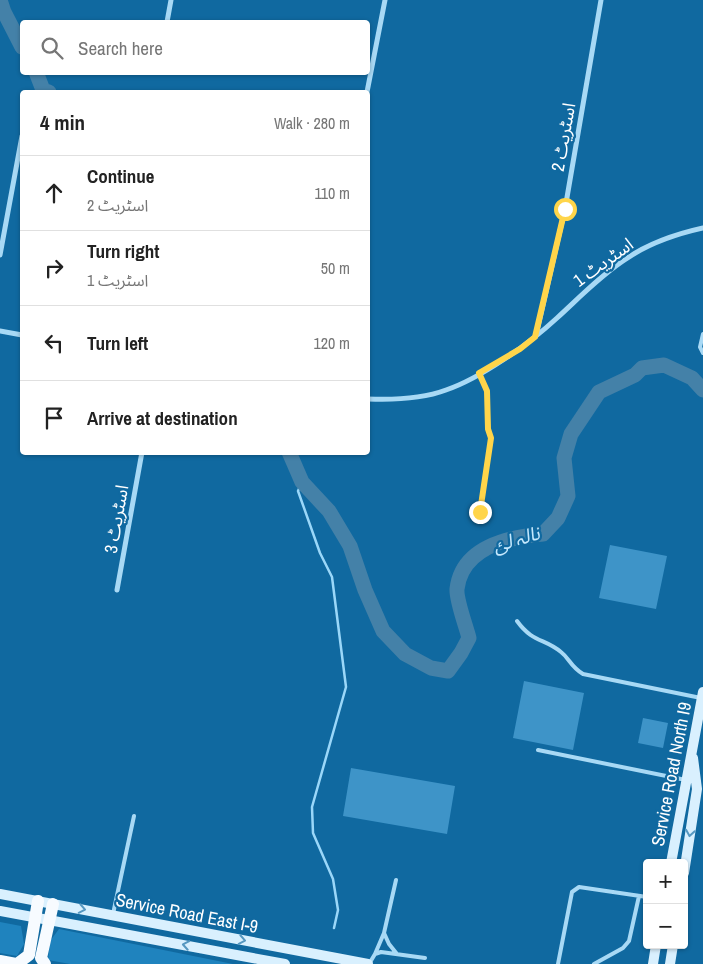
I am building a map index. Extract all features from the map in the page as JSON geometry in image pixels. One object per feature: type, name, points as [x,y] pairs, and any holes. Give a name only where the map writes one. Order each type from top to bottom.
[{"type":"main road","name":"Service Road North I9","points":[[672,859],[702,695]]},
{"type":"main road","points":[[686,859],[697,789],[692,750]]},
{"type":"main road","name":"Service Road East I-9","points":[[0,894],[368,964]]},
{"type":"main road","points":[[0,961],[16,964],[28,955],[38,901]]},
{"type":"main road","points":[[45,964],[41,958],[53,904]]},
{"type":"main road","points":[[0,911],[285,964]]},
{"type":"main road","points":[[653,964],[655,949]]},
{"type":"main road","points":[[670,964],[672,949]]},
{"type":"street","points":[[167,20],[172,0]]},
{"type":"street","points":[[367,90],[386,0]]},
{"type":"street","name":"اسٹریٹ 2","points":[[535,337],[565,209],[600,0]]},
{"type":"street","points":[[0,255],[20,147]]},
{"type":"street","name":"اسٹریٹ 1","points":[[370,399],[398,400],[446,391],[520,349],[579,296],[625,259],[652,244],[703,228]]},
{"type":"street","points":[[0,331],[20,335]]},
{"type":"street","name":"اسٹریٹ 3","points":[[117,590],[141,455]]},
{"type":"lane","points":[[703,334],[700,346],[703,353]]},
{"type":"lane","points":[[479,373],[487,391],[488,429],[491,438],[480,512]]},
{"type":"lane","points":[[517,621],[527,634],[562,652],[574,669],[583,674],[702,695]]},
{"type":"lane","points":[[538,750],[686,780]]},
{"type":"lane","points":[[113,915],[134,816]]},
{"type":"lane","points":[[368,964],[375,954],[384,933],[396,880]]},
{"type":"lane","points":[[558,964],[572,892],[575,888],[643,896]]},
{"type":"lane","points":[[594,964],[623,948],[629,941],[639,896]]},
{"type":"lane","points":[[384,933],[388,944],[397,954]]},
{"type":"lane","points":[[375,954],[381,952],[425,958]]},
{"type":"shaded area","points":[[0,922],[21,926],[24,944],[17,956],[0,953]]},
{"type":"shaded area","points":[[59,929],[233,964],[70,964],[48,960],[50,941]]},
{"type":"building","points":[[610,545],[667,556],[656,609],[599,598]]},
{"type":"building","points":[[524,681],[584,693],[573,750],[513,738]]},
{"type":"building","points":[[643,718],[668,723],[663,748],[638,743]]},
{"type":"building","points":[[351,768],[455,786],[447,834],[343,816]]},
{"type":"waterway","name":"نالہ لئ","points":[[0,0],[20,43]]},
{"type":"waterway","name":"نالہ لئ","points":[[37,75],[43,90]]},
{"type":"waterway","name":"نالہ لئ","points":[[290,455],[302,482],[329,511],[350,546],[365,590],[383,631],[405,654],[431,668],[448,671],[469,638],[457,594],[461,575],[468,563],[477,554],[502,542],[543,534],[558,518],[568,496],[564,458],[571,434],[599,392],[635,375],[642,368],[664,365],[692,378],[703,390]]},
{"type":"waterway","points":[[302,482],[298,491],[320,553],[332,577],[346,687],[312,807],[313,833],[333,879],[338,910],[334,928]]},
{"type":"route","points":[[480,512],[491,438],[488,429],[487,391],[479,373],[520,349],[535,337],[565,209]]}]
